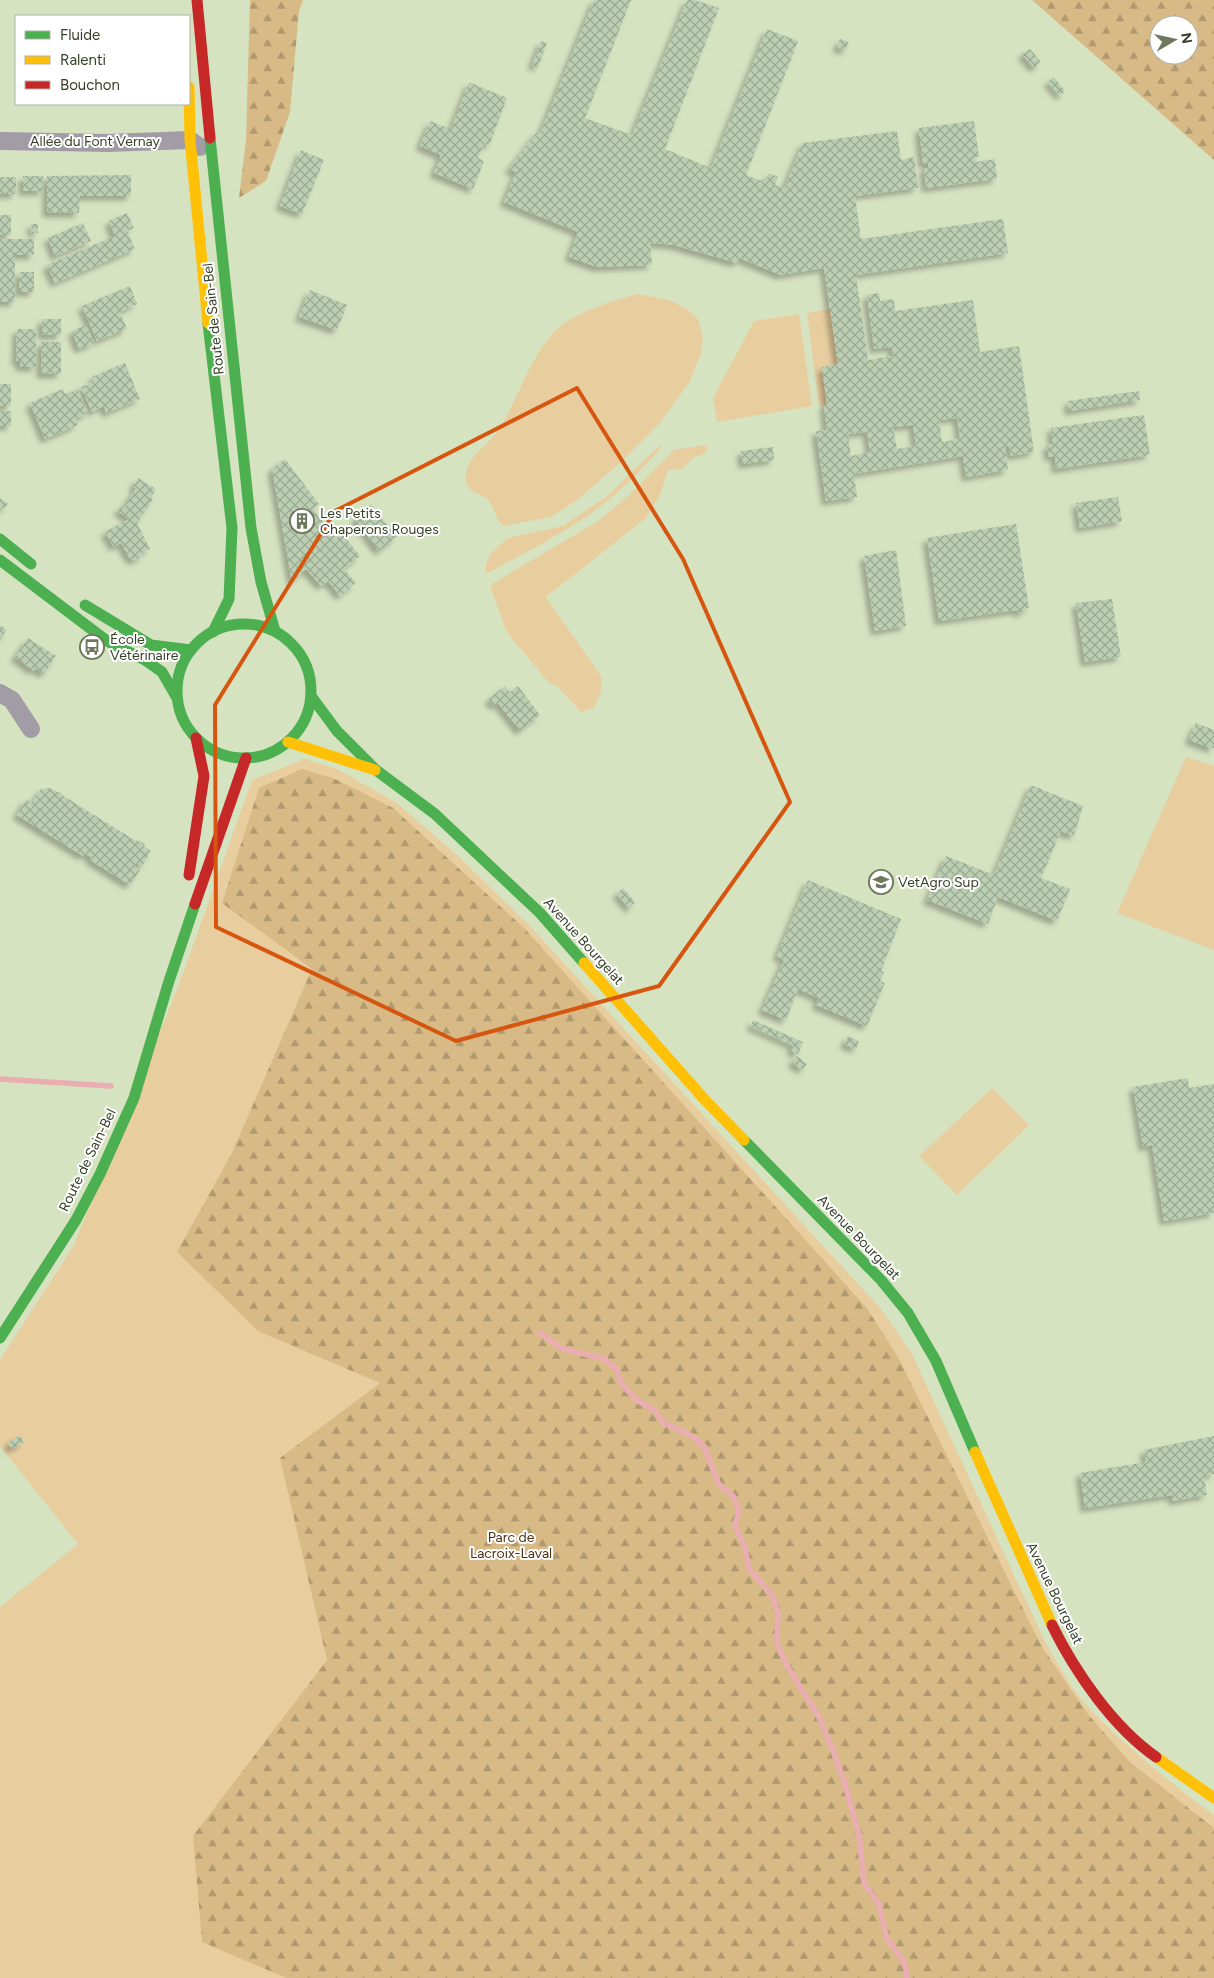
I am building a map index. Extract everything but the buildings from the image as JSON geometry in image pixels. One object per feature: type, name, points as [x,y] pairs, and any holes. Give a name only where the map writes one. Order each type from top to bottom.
[{"type":"main road","points":[[187,15],[188,0]]},
{"type":"main road","name":"Route de Sain-Bel","points":[[198,0],[219,234],[248,500],[264,603],[275,631]]},
{"type":"main road","name":"Route de Sain-Bel","points":[[189,105],[190,140],[232,528],[229,599],[213,632]]},
{"type":"main road","points":[[0,539],[37,569]]},
{"type":"main road","points":[[0,560],[107,641],[145,660],[162,672],[177,698],[184,720],[196,738],[210,749],[228,756],[246,758],[273,752],[288,742],[304,721],[311,696],[306,664],[293,645],[275,631],[254,625],[240,625],[213,632],[191,650],[183,664],[178,681],[177,698]]},
{"type":"main road","points":[[76,598],[113,624],[151,645],[191,650]]},
{"type":"main road","name":"Avenue Bourgelat","points":[[311,696],[336,731],[376,770],[435,814],[540,913],[705,1100],[881,1280],[908,1313],[936,1361],[1033,1586],[1065,1651],[1114,1719],[1147,1750],[1214,1798]]},
{"type":"main road","points":[[185,890],[196,844],[204,776],[196,738]]},
{"type":"main road","name":"Avenue Bourgelat","points":[[288,742],[326,753],[350,765],[376,770]]},
{"type":"main road","name":"Route de Sain-Bel","points":[[0,1338],[76,1220],[100,1174],[134,1098],[169,981],[246,758]]},
{"type":"main road","name":"Route de Sain-Bel","points":[[169,981],[181,907]]},
{"type":"street","points":[[190,140],[200,147],[208,227],[219,234]]},
{"type":"street","name":"Allée du Font Vernay","points":[[0,141],[108,143],[190,140]]},
{"type":"street","points":[[0,692],[12,700],[31,730]]},
{"type":"highlighted area","points":[[577,388],[683,559],[790,802],[659,986],[456,1041],[216,927],[215,705],[335,511]]},
{"type":"green space","points":[[250,0],[303,0],[299,11],[290,112],[266,181],[239,198],[246,140]]},
{"type":"green space","points":[[1032,0],[1214,0],[1214,160]]},
{"type":"green space","points":[[638,294],[668,300],[686,308],[698,319],[703,336],[701,353],[689,383],[659,424],[622,461],[577,500],[551,517],[503,526],[488,500],[467,485],[466,473],[472,459],[492,438],[505,420],[538,353],[556,330],[583,313]]},
{"type":"green space","points":[[830,309],[838,364],[822,367],[827,405],[819,406],[807,313]]},
{"type":"green space","points":[[799,314],[812,406],[717,422],[713,398],[754,321]]},
{"type":"green space","points":[[660,445],[661,448],[636,475],[600,507],[552,538],[486,574],[486,564],[492,552],[508,538],[563,526],[606,497]]},
{"type":"green space","points":[[705,445],[708,448],[705,454],[694,457],[682,469],[668,470],[660,495],[646,518],[546,597],[601,676],[599,697],[593,708],[581,712],[557,686],[549,683],[506,631],[490,585],[600,520],[627,497],[674,450]]},
{"type":"green space","points":[[1186,757],[1214,766],[1214,950],[1117,913]]},
{"type":"green space","name":"Parc de Lacroix-Laval","points":[[305,759],[337,769],[397,803],[459,857],[527,923],[881,1309],[912,1354],[1046,1644],[1068,1680],[1087,1706],[1122,1740],[1167,1779],[1214,1815],[1214,1978],[0,1978],[0,1607],[78,1544],[0,1446],[0,1360],[74,1245],[180,982],[252,780]]},
{"type":"green space","name":"Parc de Lacroix-Laval","points":[[302,769],[333,778],[393,808],[525,929],[866,1307],[897,1355],[1042,1647],[1087,1713],[1130,1762],[1214,1828],[1214,1978],[286,1978],[202,1942],[193,1836],[327,1660],[280,1458],[380,1383],[258,1331],[177,1252],[232,1153],[312,969],[222,903],[259,788]]},
{"type":"green space","points":[[992,1088],[1029,1125],[957,1195],[919,1156]]},
{"type":"waterway","points":[[0,1079],[111,1086]]},
{"type":"waterway","points":[[540,1333],[561,1348],[604,1359],[616,1368],[622,1384],[635,1399],[654,1410],[664,1423],[692,1436],[704,1446],[718,1483],[733,1496],[739,1511],[735,1525],[745,1548],[749,1569],[772,1595],[778,1613],[777,1643],[787,1666],[819,1717],[832,1748],[844,1781],[859,1835],[864,1883],[879,1904],[887,1939],[903,1960],[907,1972],[906,1978]]},
{"type":"traffic: fast","points":[[210,138],[251,528],[261,582],[275,631]]},
{"type":"traffic: fast","points":[[208,323],[232,528],[229,599],[213,632]]},
{"type":"traffic: fast","points":[[0,539],[31,564]]},
{"type":"traffic: fast","points":[[0,560],[107,641],[145,660],[162,672],[177,698]]},
{"type":"traffic: fast","points":[[85,605],[151,645],[191,650]]},
{"type":"traffic: fast","points":[[244,624],[270,629],[291,644],[306,665],[311,691],[306,717],[291,738],[270,753],[244,758],[218,753],[197,738],[182,717],[177,691],[182,665],[197,644],[218,629],[244,624]]},
{"type":"traffic: fast","points":[[311,696],[337,731],[376,770],[435,814],[540,913],[584,963]]},
{"type":"traffic: fast","points":[[0,1338],[76,1220],[100,1174],[134,1098],[169,981],[195,904]]},
{"type":"traffic: fast","points":[[744,1140],[881,1280],[908,1313],[936,1361],[975,1452]]},
{"type":"traffic: slow","points":[[189,105],[190,140],[208,323]]},
{"type":"traffic: slow","points":[[288,742],[375,770]]},
{"type":"traffic: slow","points":[[584,963],[705,1100],[744,1140]]},
{"type":"traffic: slow","points":[[975,1452],[1052,1625]]},
{"type":"traffic: slow","points":[[1156,1757],[1214,1798]]},
{"type":"traffic: jam","points":[[197,0],[210,138]]},
{"type":"traffic: jam","points":[[189,875],[204,776],[196,738]]},
{"type":"traffic: jam","points":[[195,904],[246,758]]},
{"type":"traffic: jam","points":[[1052,1625],[1061,1643],[1096,1697],[1125,1730],[1156,1757]]},
{"type":"place","name":"Les Petits Chaperons Rouges","points":[[302,521]]},
{"type":"place","name":"École Vétérinaire","points":[[92,647]]},
{"type":"place","name":"VetAgro Sup","points":[[881,882]]}]
